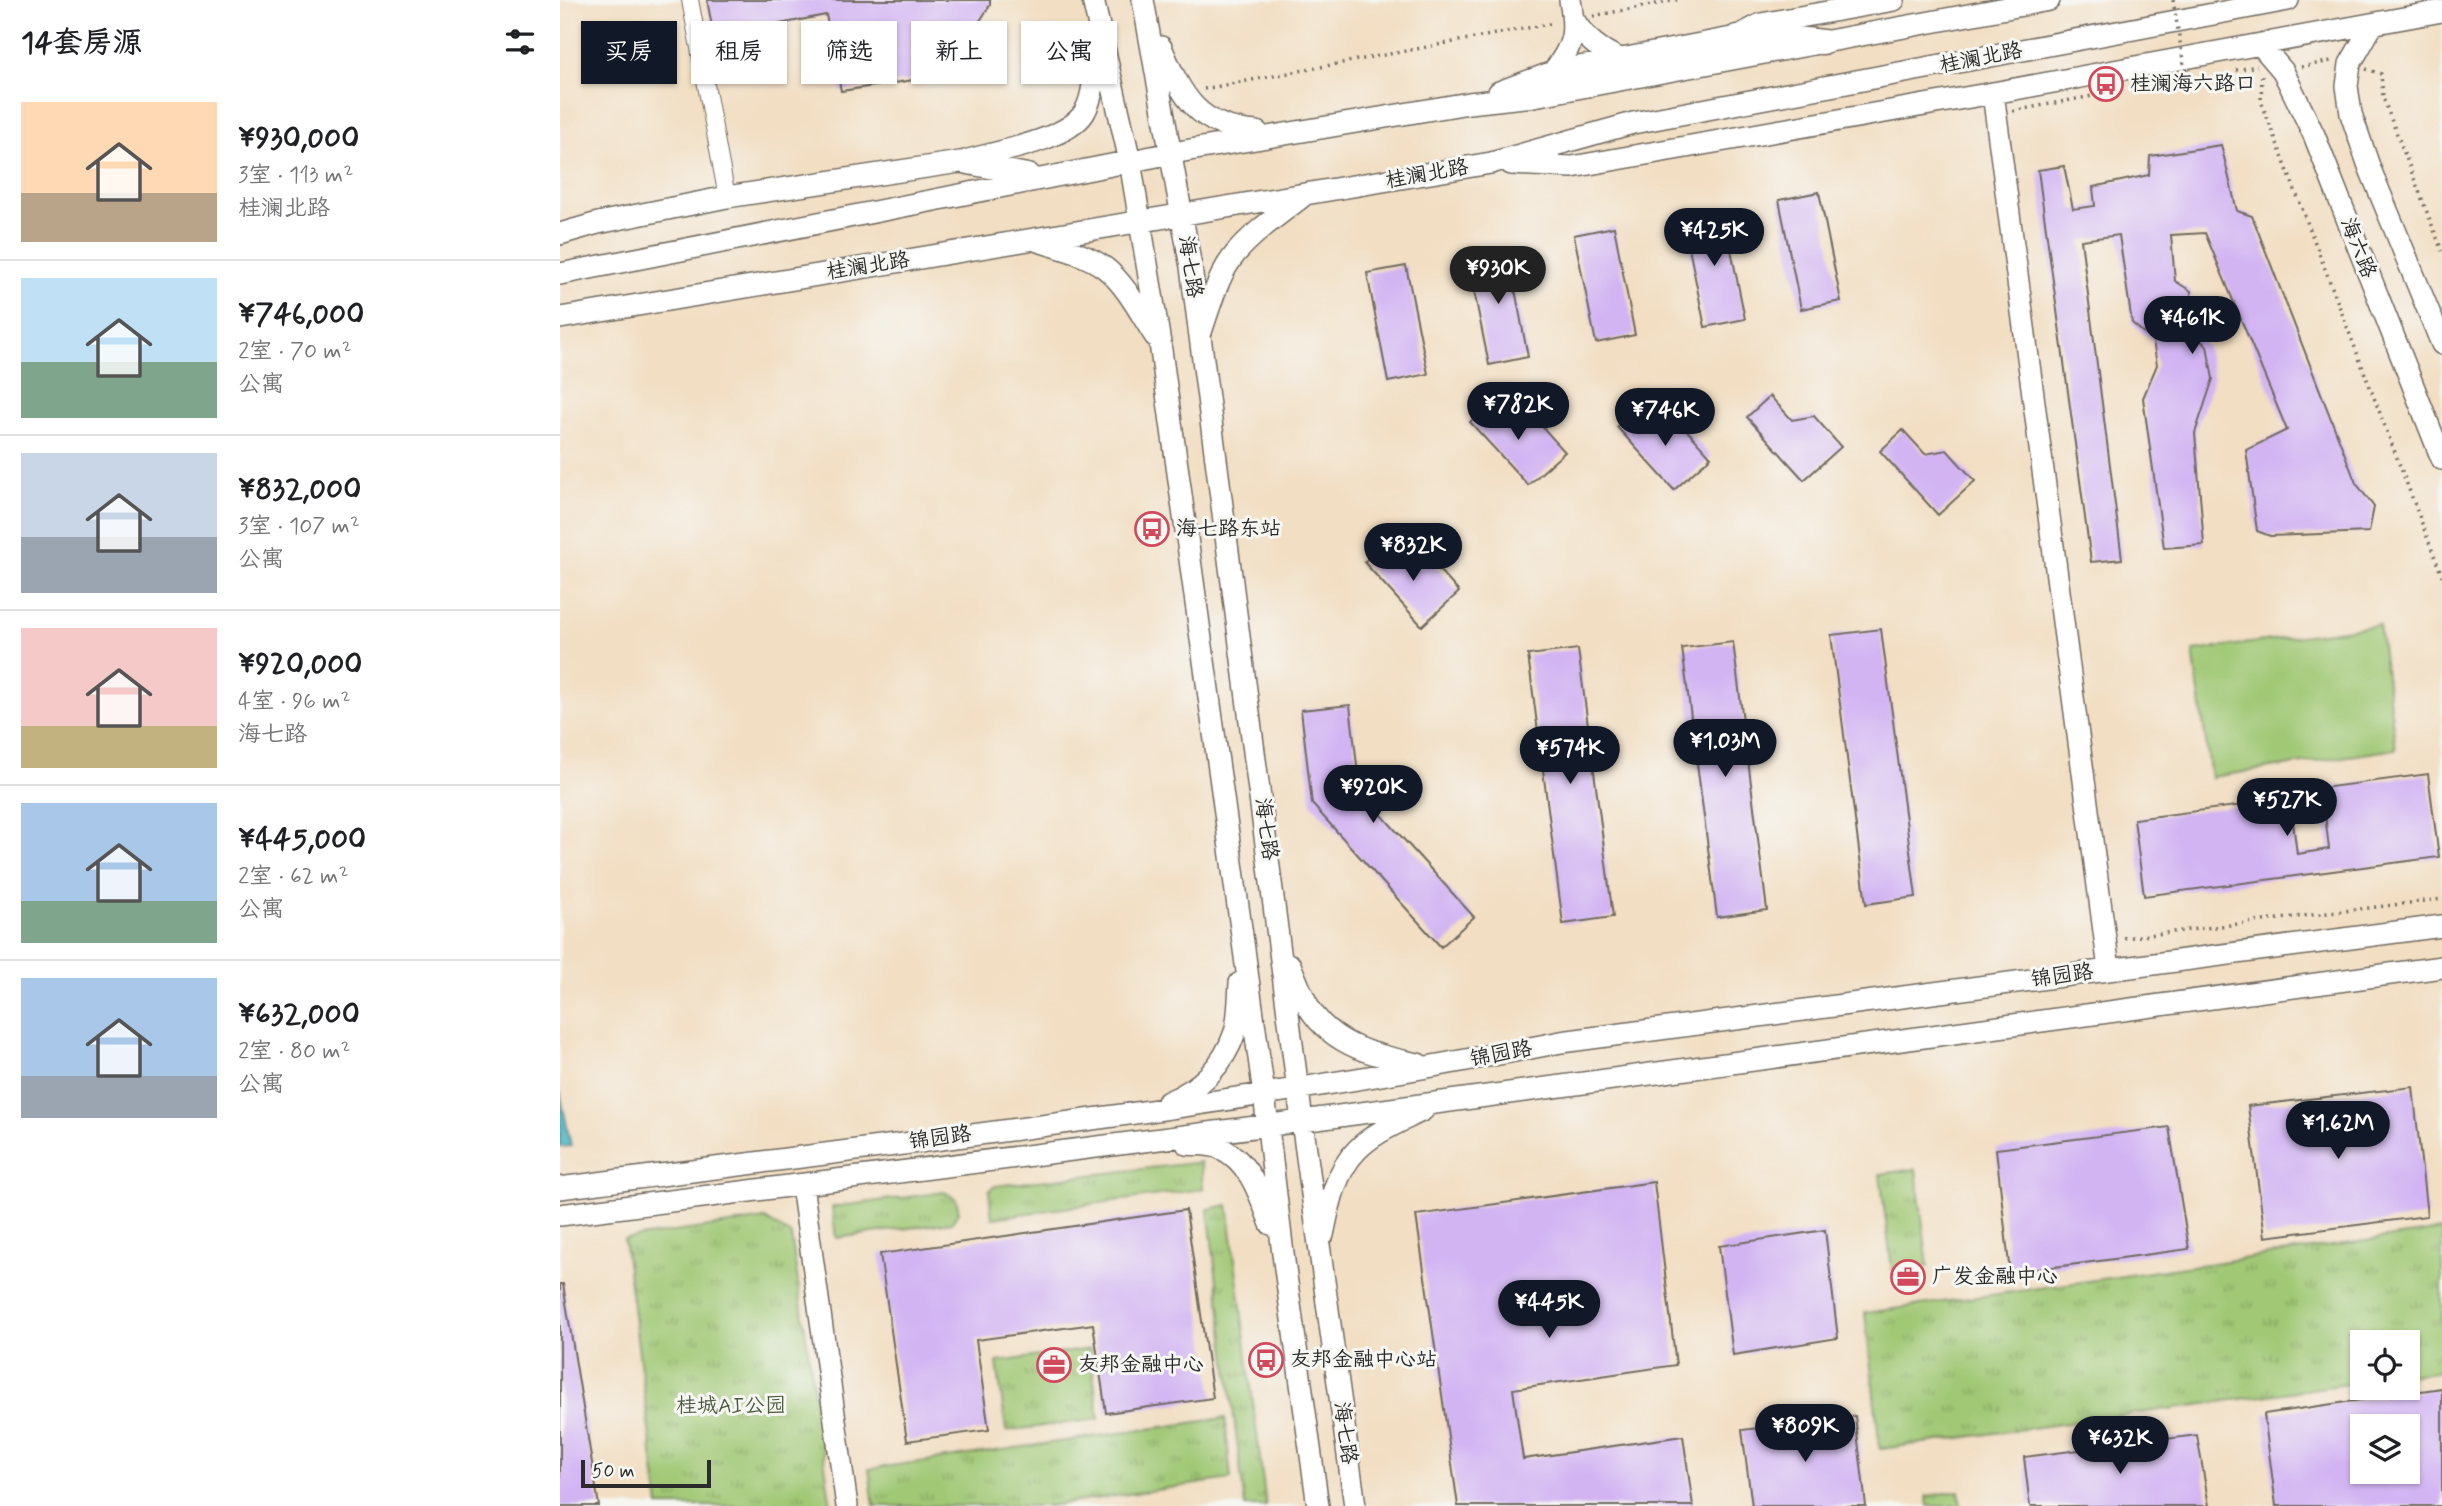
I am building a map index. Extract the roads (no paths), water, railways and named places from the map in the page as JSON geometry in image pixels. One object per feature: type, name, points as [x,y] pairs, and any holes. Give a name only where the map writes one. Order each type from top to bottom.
[{"type":"main road","points":[[1737,37],[1761,24],[1894,0]]},
{"type":"main road","points":[[560,274],[1171,153],[1469,103],[1534,96],[2049,0]]},
{"type":"main road","name":"桂澜北路","points":[[560,318],[1491,163],[1633,123],[2288,0]]},
{"type":"main road","points":[[1144,5],[1182,93],[1203,116],[1233,130],[1284,134]]},
{"type":"main road","name":"海七路","points":[[1144,5],[1200,334],[1355,1506]]},
{"type":"main road","points":[[560,234],[598,223],[727,197],[960,162],[1067,130],[1084,113],[1092,92],[1095,10]]},
{"type":"main road","points":[[1095,10],[1130,161],[1160,343],[1318,1506]]},
{"type":"main road","points":[[1572,10],[1582,34],[1603,51],[1620,59]]},
{"type":"main road","points":[[1553,72],[1566,55],[1575,31],[1572,10]]},
{"type":"main road","points":[[1491,163],[1572,167],[2442,11]]},
{"type":"main road","name":"海六路","points":[[2374,24],[2350,64],[2347,86],[2351,114],[2370,169],[2442,344]]},
{"type":"main road","points":[[1469,103],[1553,72],[1737,37],[1823,42]]},
{"type":"main road","name":"海六路","points":[[2260,44],[2283,71],[2314,135],[2442,459]]},
{"type":"main road","points":[[1993,93],[2109,970]]},
{"type":"main road","points":[[960,162],[1042,178]]},
{"type":"main road","points":[[1200,334],[1219,282],[1235,254],[1303,196]]},
{"type":"main road","points":[[1033,239],[1077,252],[1107,269],[1160,343]]},
{"type":"main road","name":"锦园路","points":[[560,1188],[1264,1094],[1431,1067],[1561,1042],[2442,926]]},
{"type":"main road","points":[[1281,945],[1310,1009],[1327,1029],[1348,1044],[1376,1056],[1431,1067]]},
{"type":"main road","points":[[1147,1110],[1188,1094],[1209,1076],[1225,1055],[1236,1030],[1244,949]]},
{"type":"main road","name":"锦园路","points":[[560,1215],[1436,1104],[2442,967]]},
{"type":"main road","points":[[1320,1251],[1328,1208],[1339,1175],[1357,1149],[1385,1130],[1436,1104]]},
{"type":"main road","points":[[1153,1141],[1218,1147],[1240,1161],[1257,1188],[1283,1254]]},
{"type":"main road","points":[[802,1185],[847,1506]]},
{"type":"street","points":[[690,0],[727,197]]},
{"type":"water","points":[[560,1092],[571,1146],[560,1147]]},
{"type":"place","name":"桂澜海六路口","points":[[2106,84]]},
{"type":"place","name":"海七路东站","points":[[1152,529]]},
{"type":"place","name":"广发金融中心","points":[[1908,1277]]},
{"type":"place","name":"友邦金融中心站","points":[[1266,1360]]},
{"type":"place","name":"友邦金融中心","points":[[1054,1365]]},
{"type":"park label","name":"桂城AI公园","points":[[731,1406]]}]
